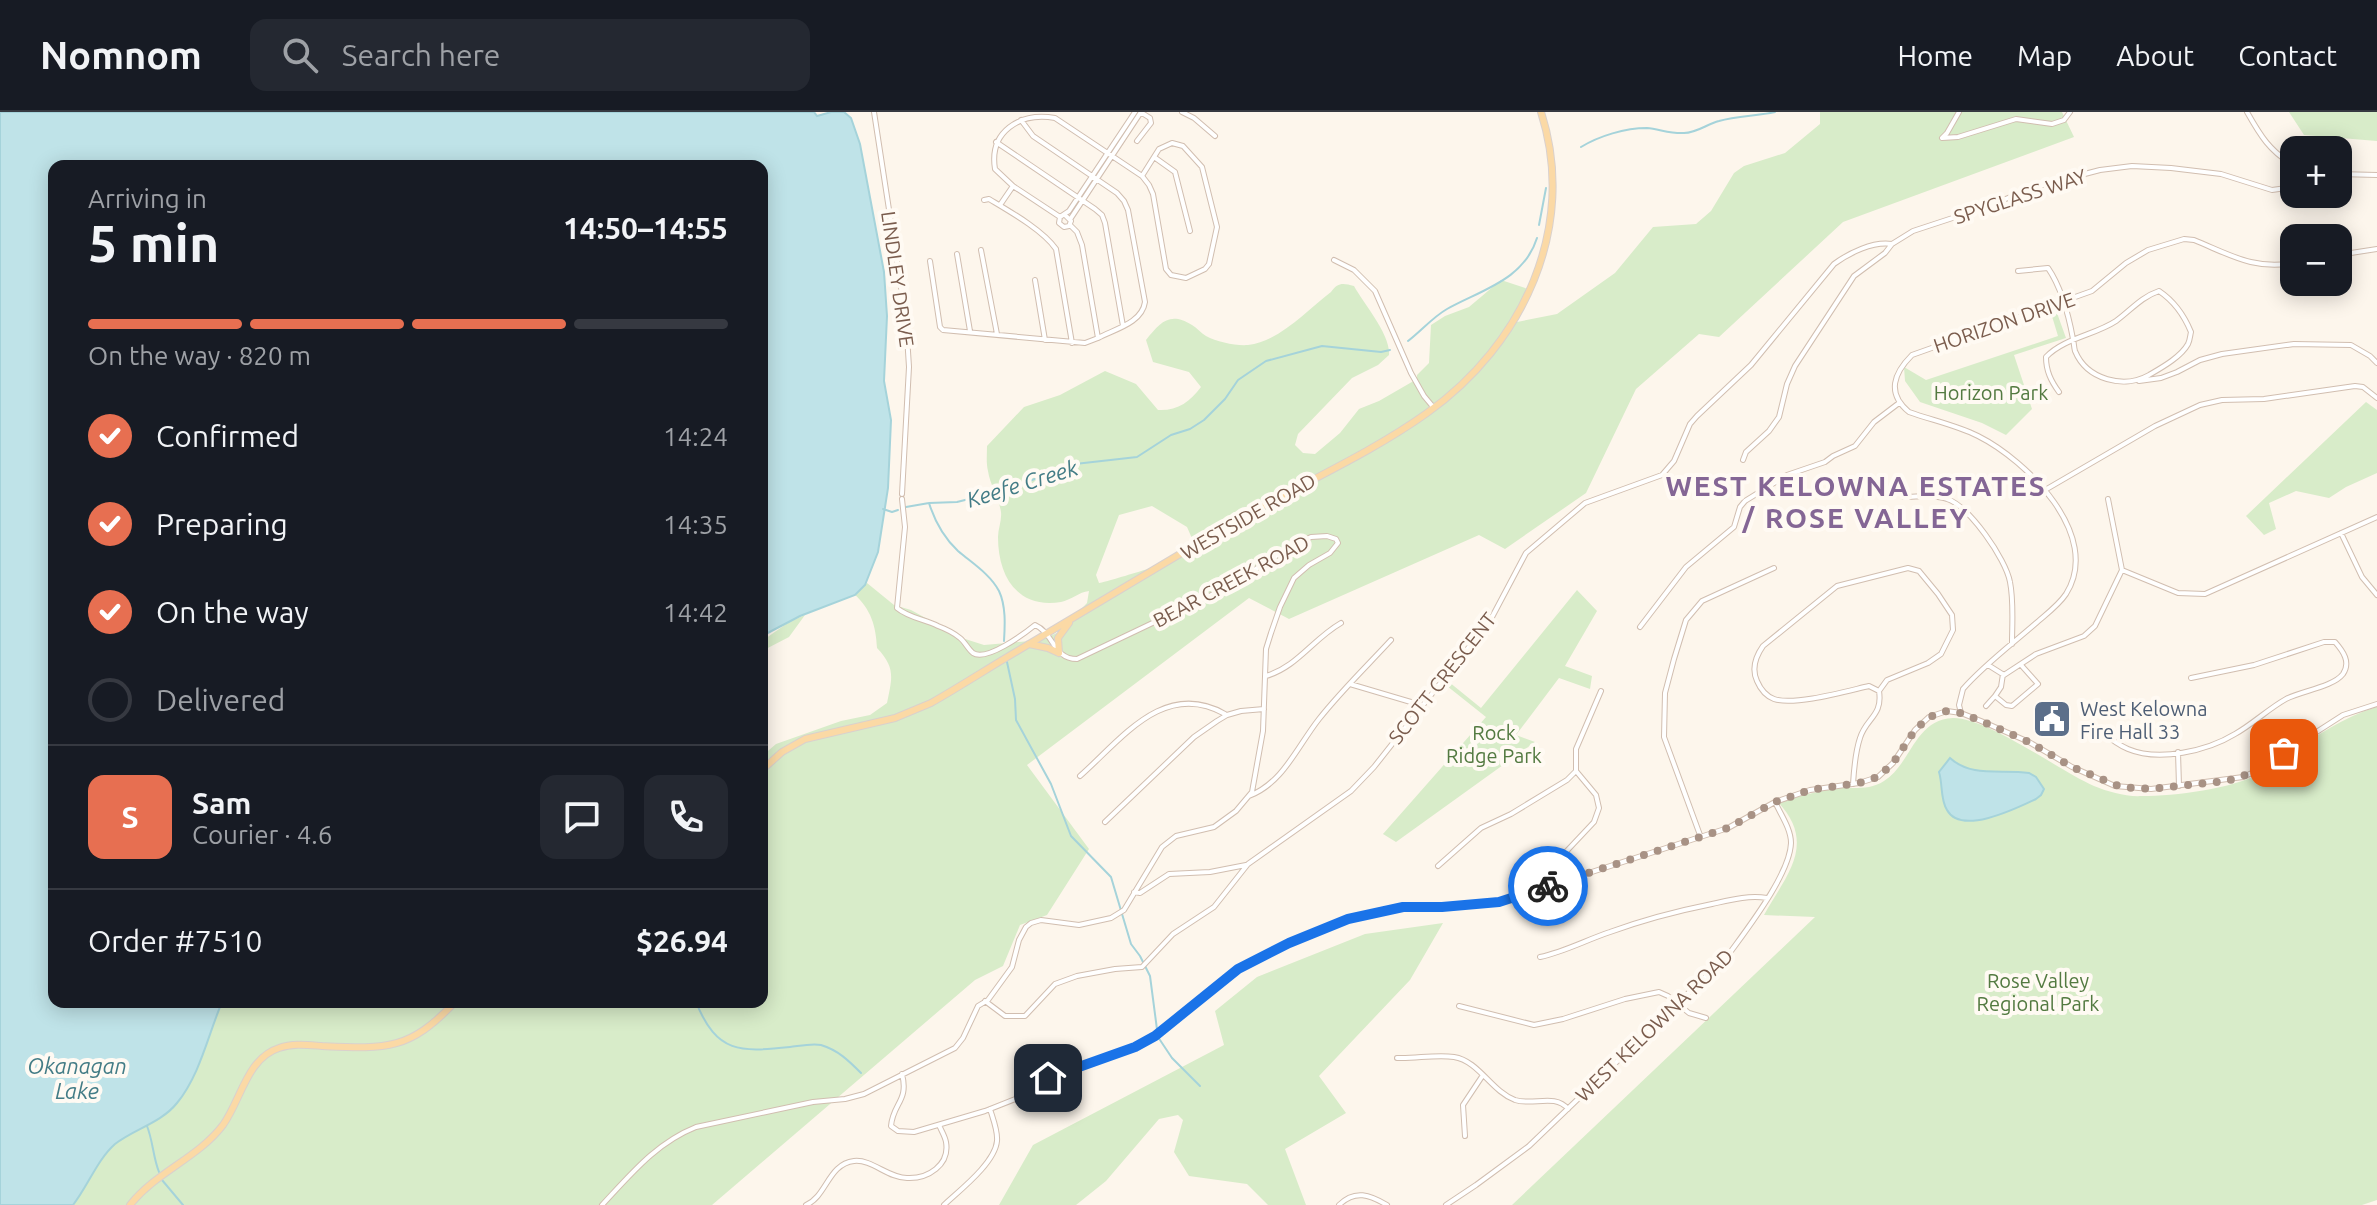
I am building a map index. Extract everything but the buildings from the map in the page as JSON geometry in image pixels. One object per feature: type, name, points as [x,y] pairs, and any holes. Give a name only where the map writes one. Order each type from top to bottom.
[{"type":"main road","name":"WESTSIDE ROAD","points":[[768,765],[805,739],[895,718],[931,703],[1246,515],[1410,425],[1434,408],[1475,370],[1502,336],[1529,292],[1544,254],[1554,195],[1550,141],[1541,112]]},
{"type":"main road","points":[[1029,644],[1059,653],[1058,638],[1073,617]]},
{"type":"main road","points":[[130,1205],[153,1182],[215,1135],[233,1111],[254,1067],[266,1054],[294,1045],[392,1046],[409,1041],[425,1031],[449,1008]]},
{"type":"street","name":"LINDLEY DRIVE","points":[[874,112],[906,320],[909,367],[902,496],[905,521],[897,608],[955,635],[979,655],[988,654],[1017,639],[1035,625],[1047,634]]},
{"type":"street","points":[[1080,198],[1070,222],[1062,226],[1059,221],[1080,198],[1140,112],[1150,118],[1151,123],[1137,141]]},
{"type":"street","points":[[1182,112],[1215,136]]},
{"type":"street","points":[[1959,112],[1942,138],[1958,137],[2016,119],[2052,124],[2064,120],[2070,112]]},
{"type":"street","points":[[2247,112],[2267,145],[2280,156]]},
{"type":"street","points":[[1098,338],[1077,232],[1063,216],[1013,186],[995,169],[996,142],[1007,128],[1021,120],[1033,115],[1053,114],[1142,176],[1153,194],[1166,269],[1171,275],[1186,278],[1205,269],[1209,264],[1217,227],[1205,173],[1183,146],[1172,143],[1159,149],[1142,176]]},
{"type":"street","points":[[930,261],[940,327],[950,332],[970,331],[1085,343],[1139,317],[1145,302],[1128,210],[1117,193],[1033,136],[1021,120]]},
{"type":"street","points":[[996,142],[1102,215],[1123,326]]},
{"type":"street","points":[[1154,157],[1175,172],[1190,231]]},
{"type":"street","name":"SPYGLASS WAY","points":[[1892,244],[1913,231],[2035,187],[2100,170],[2132,166],[2171,168],[2221,174],[2272,190],[2280,189]]},
{"type":"street","points":[[2352,174],[2377,175]]},
{"type":"street","points":[[1000,205],[1013,186]]},
{"type":"street","points":[[984,200],[989,199],[1000,205],[1046,237],[1056,249],[1072,343]]},
{"type":"street","name":"HORIZON DRIVE","points":[[1899,403],[1894,386],[1896,374],[1912,355],[2092,291],[2126,263],[2148,250],[2184,239],[2194,240],[2255,264],[2280,265]]},
{"type":"street","name":"SCOTT CRESCENT","points":[[985,1001],[1005,1016],[1025,1016],[1055,984],[1077,976],[1142,967],[1173,934],[1214,907],[1248,864],[1351,791],[1374,767],[1491,619],[1519,563],[1538,541],[1585,503],[1662,475],[1674,461],[1690,424],[1751,365],[1834,264],[1880,242],[1892,244]]},
{"type":"street","points":[[1743,460],[1746,452],[1779,417],[1795,366],[1854,276],[1892,244]]},
{"type":"street","points":[[2352,253],[2377,249]]},
{"type":"street","points":[[981,250],[997,334]]},
{"type":"street","points":[[957,254],[970,331]]},
{"type":"street","points":[[1334,260],[1354,270],[1375,291],[1411,373],[1434,408]]},
{"type":"street","points":[[2018,271],[2048,268],[2063,302],[2074,350],[2083,363],[2109,381],[2137,382],[2169,375],[2200,360],[2222,354],[2294,344],[2351,345],[2377,363]]},
{"type":"street","points":[[1035,280],[1045,340]]},
{"type":"street","points":[[2059,392],[2046,367],[2046,357],[2052,350],[2115,321],[2149,294],[2159,291],[2170,299],[2191,332],[2188,344],[2163,367],[2137,382]]},
{"type":"street","points":[[2045,490],[2132,438],[2200,405],[2355,386],[2363,387],[2377,398]]},
{"type":"street","points":[[1640,627],[1686,567],[1734,527],[1745,501],[1787,475],[1825,462],[1855,446],[1874,422],[1899,403],[1909,412],[1956,427],[2008,455],[2045,490],[2069,526],[2075,549],[2076,566],[2065,595],[1963,689],[1959,705],[1961,713]]},
{"type":"street","points":[[1904,497],[1950,500],[1962,508],[1994,545],[2010,577],[2012,644]]},
{"type":"street","points":[[2003,674],[2036,654],[2084,636],[2095,626],[2122,570],[2108,499]]},
{"type":"street","points":[[2122,570],[2178,593],[2205,594],[2377,517]]},
{"type":"street","points":[[2341,533],[2362,577],[2377,595]]},
{"type":"street","name":"BEAR CREEK ROAD","points":[[1059,653],[1067,659],[1077,659],[1226,588],[1311,537],[1336,539],[1338,543],[1330,553],[1294,578],[1266,649],[1258,761],[1252,792],[1247,797]]},
{"type":"street","points":[[1700,835],[1664,737],[1665,693],[1674,659],[1686,620],[1702,601],[1774,568]]},
{"type":"street","points":[[1853,784],[1861,734],[1876,715],[1881,703],[1879,691],[1887,680],[1928,663],[1941,654],[1953,630],[1952,615],[1938,594],[1919,571],[1908,568],[1837,586],[1763,646],[1756,656],[1753,673],[1760,688],[1773,699],[1837,695],[1869,686],[1879,691]]},
{"type":"street","points":[[1266,676],[1290,665],[1341,623]]},
{"type":"street","points":[[1047,634],[1059,653]]},
{"type":"street","points":[[602,1205],[651,1153],[696,1127],[813,1102],[845,1099],[878,1088],[955,1048],[978,1006],[1012,967],[1021,933],[1031,923],[1041,920],[1079,925],[1111,918],[1124,910],[1162,847],[1176,836],[1214,827],[1236,811],[1247,797],[1262,791],[1291,762],[1319,719],[1391,640]]},
{"type":"street","points":[[2097,728],[2130,750],[2155,755],[2209,746],[2234,735],[2287,698],[2335,681],[2343,674],[2347,663],[2343,650],[2335,642],[2324,642],[2254,665],[2191,678]]},
{"type":"street","points":[[1988,665],[2003,674]]},
{"type":"street","points":[[1995,696],[2012,706],[2038,684],[2021,665]]},
{"type":"street","points":[[1986,706],[2001,687],[2003,674]]},
{"type":"street","points":[[1350,684],[1422,705]]},
{"type":"street","points":[[1438,866],[1481,828],[1511,814],[1567,780],[1576,771],[1576,749],[1601,691]]},
{"type":"street","points":[[902,1074],[904,1095],[892,1116],[891,1126],[898,1131],[914,1132],[990,1109],[1023,1096],[1048,1078],[1135,1047],[1155,1036],[1238,969],[1289,943],[1348,919],[1403,907],[1499,902],[1728,828],[1775,802],[1810,790],[1878,777],[1886,772],[1915,730],[1929,717],[1947,711],[1961,713],[2029,742],[2072,767],[2115,786],[2136,789],[2243,777],[2343,715],[2377,704]]},
{"type":"street","points":[[1080,776],[1135,725],[1171,705],[1210,705],[1227,715]]},
{"type":"street","points":[[1105,822],[1194,737],[1227,715],[1264,709]]},
{"type":"street","points":[[2178,752],[2179,786]]},
{"type":"street","points":[[1539,889],[1546,873],[1594,822],[1599,808],[1596,795],[1576,771]]},
{"type":"street","name":"WEST KELOWNA ROAD","points":[[1446,1205],[1510,1161],[1729,954],[1756,918],[1789,855],[1791,841],[1775,802]]},
{"type":"street","points":[[1134,892],[1140,893],[1169,874],[1210,872],[1248,864]]},
{"type":"street","points":[[1540,957],[1626,926],[1670,914],[1753,896],[1767,898]]},
{"type":"street","points":[[1459,1006],[1534,1025],[1659,992],[1689,1013],[1706,1018]]},
{"type":"street","points":[[1397,1058],[1453,1056],[1467,1061],[1503,1094],[1516,1100],[1553,1100],[1563,1103],[1568,1109]]},
{"type":"street","points":[[1465,1136],[1463,1105],[1483,1075]]},
{"type":"street","points":[[944,1205],[994,1152],[998,1139],[990,1109]]},
{"type":"street","points":[[806,1205],[820,1196],[833,1173],[854,1161],[907,1178],[935,1171],[946,1155],[946,1142],[939,1125]]},
{"type":"street","points":[[1339,1205],[1359,1193],[1375,1197],[1387,1205]]},
{"type":"green space","points":[[1820,112],[2062,112],[2074,137],[1843,222],[1719,337],[1699,334],[1636,389],[1586,493],[1505,549],[1479,535],[1289,619],[1249,598],[1027,765],[1089,849],[1047,915],[1020,925],[1003,966],[975,980],[712,1205],[61,1205],[211,1008],[768,1008],[768,751],[776,744],[841,721],[870,715],[887,703],[890,668],[877,648],[874,625],[868,612],[854,594],[867,583],[894,605],[911,610],[962,638],[984,645],[1041,640],[1059,632],[1087,603],[1089,591],[1061,602],[1033,600],[1013,587],[1002,565],[998,537],[1001,512],[989,476],[987,446],[1024,407],[1060,395],[1105,371],[1136,384],[1158,410],[1177,407],[1188,401],[1201,387],[1189,372],[1153,362],[1146,340],[1161,324],[1177,319],[1221,342],[1243,345],[1259,343],[1292,324],[1336,286],[1347,284],[1354,286],[1376,320],[1386,338],[1389,355],[1378,365],[1352,378],[1298,434],[1295,445],[1303,453],[1315,454],[1340,433],[1359,409],[1417,379],[1429,363],[1431,325],[1469,307],[1501,280],[1531,290],[1512,323],[1557,314],[1615,273],[1653,227],[1696,224],[1711,211],[1734,173],[1744,166],[1785,153],[1820,124]],"holes":[[[1152,506],[1187,527],[1194,543],[1180,558],[1139,572],[1099,583],[1096,575],[1119,515]]]},
{"type":"green space","points":[[2289,112],[2377,112],[2377,141],[2352,139],[2352,136],[2304,135]]},
{"type":"green space","name":"Horizon Park","points":[[2054,312],[2066,338],[2014,355],[2032,409],[2006,435],[1982,423],[1920,402],[1905,381],[1904,367],[1926,380],[2058,336],[2051,313]]},
{"type":"green space","points":[[2366,402],[2377,410],[2377,473],[2329,498],[2296,491],[2269,503],[2276,529],[2264,535],[2246,516]]},
{"type":"green space","name":"Rock Ridge Park","points":[[1577,590],[1597,611],[1565,666],[1592,676],[1590,689],[1559,678],[1516,735],[1535,742],[1396,842],[1383,834],[1486,717],[1447,686],[1449,682],[1481,708]]},
{"type":"green space","points":[[805,615],[789,637],[768,648],[768,637]]},
{"type":"green space","name":"Rose Valley Regional Park","points":[[2377,707],[2377,1200],[2362,1205],[1512,1205],[1815,917],[1764,915],[1789,872],[1797,845],[1790,817],[1778,802],[1831,789],[1865,788],[1878,784],[1893,773],[1930,726],[1953,718],[1967,720],[2003,735],[2100,788],[2130,796],[2155,796],[2187,793],[2249,779],[2339,723]]},
{"type":"green space","points":[[1443,923],[1410,980],[1319,1076],[1346,1113],[1285,1149],[1306,1205],[1268,1205],[1247,1184],[1189,1176],[1174,1152],[1183,1120],[1178,1115],[1159,1119],[1106,1181],[1076,1205],[999,1205],[1033,1145],[1224,1045],[1215,1011],[1257,977],[1365,934]]},
{"type":"water","name":"Okanagan Lake","points":[[0,112],[814,112],[817,116],[844,112],[851,118],[860,144],[884,272],[887,316],[884,381],[891,420],[888,488],[878,552],[865,585],[855,595],[800,616],[768,633],[768,160],[48,160],[48,1008],[220,1008],[198,1067],[177,1103],[163,1116],[115,1144],[73,1205],[0,1205]]},
{"type":"water","points":[[1950,758],[1977,770],[2029,773],[2044,789],[2036,799],[2016,808],[1990,818],[1964,821],[1947,810],[1942,797],[1939,772]]},
{"type":"waterway","name":"Keefe Creek","points":[[1581,147],[1630,129],[1689,133],[1726,119],[1775,112]]},
{"type":"waterway","name":"Keefe Creek","points":[[1539,225],[1546,188]]},
{"type":"waterway","name":"Keefe Creek","points":[[1408,341],[1442,312],[1512,274],[1531,252],[1537,238]]},
{"type":"waterway","name":"Keefe Creek","points":[[906,507],[957,502],[1005,490],[1075,464],[1137,457],[1171,435],[1190,429],[1204,420],[1225,399],[1238,380],[1266,361],[1322,346],[1381,352],[1390,350]]},
{"type":"waterway","points":[[929,503],[948,540],[986,574],[999,591],[1004,609],[1004,641]]},
{"type":"waterway","name":"Keefe Creek","points":[[883,509],[898,510]]},
{"type":"waterway","points":[[1007,662],[1016,720],[1051,784],[1071,836],[1111,877],[1131,944],[1150,976],[1158,1037],[1172,1058],[1200,1086]]},
{"type":"waterway","points":[[699,1008],[713,1032],[732,1046],[757,1049],[821,1045],[838,1053],[861,1073]]},
{"type":"waterway","points":[[147,1126],[159,1172]]},
{"type":"waterway","points":[[162,1180],[183,1205]]},
{"type":"way so far","points":[[1548,886],[1728,828],[1775,802],[1810,790],[1878,777],[1886,772],[1915,730],[1929,717],[1947,711],[1961,713],[2029,742],[2100,780],[2136,789],[2227,781],[2254,772],[2284,753]]},
{"type":"place","name":"West Kelowna Fire Hall 33","points":[[2052,719]]},
{"type":"district","name":"WEST KELOWNA ESTATES / ROSE VALLEY","points":[[1856,501]]},
{"type":"route","points":[[1048,1078],[1135,1047],[1155,1036],[1238,969],[1289,943],[1348,919],[1403,907],[1499,902],[1548,886]]}]
